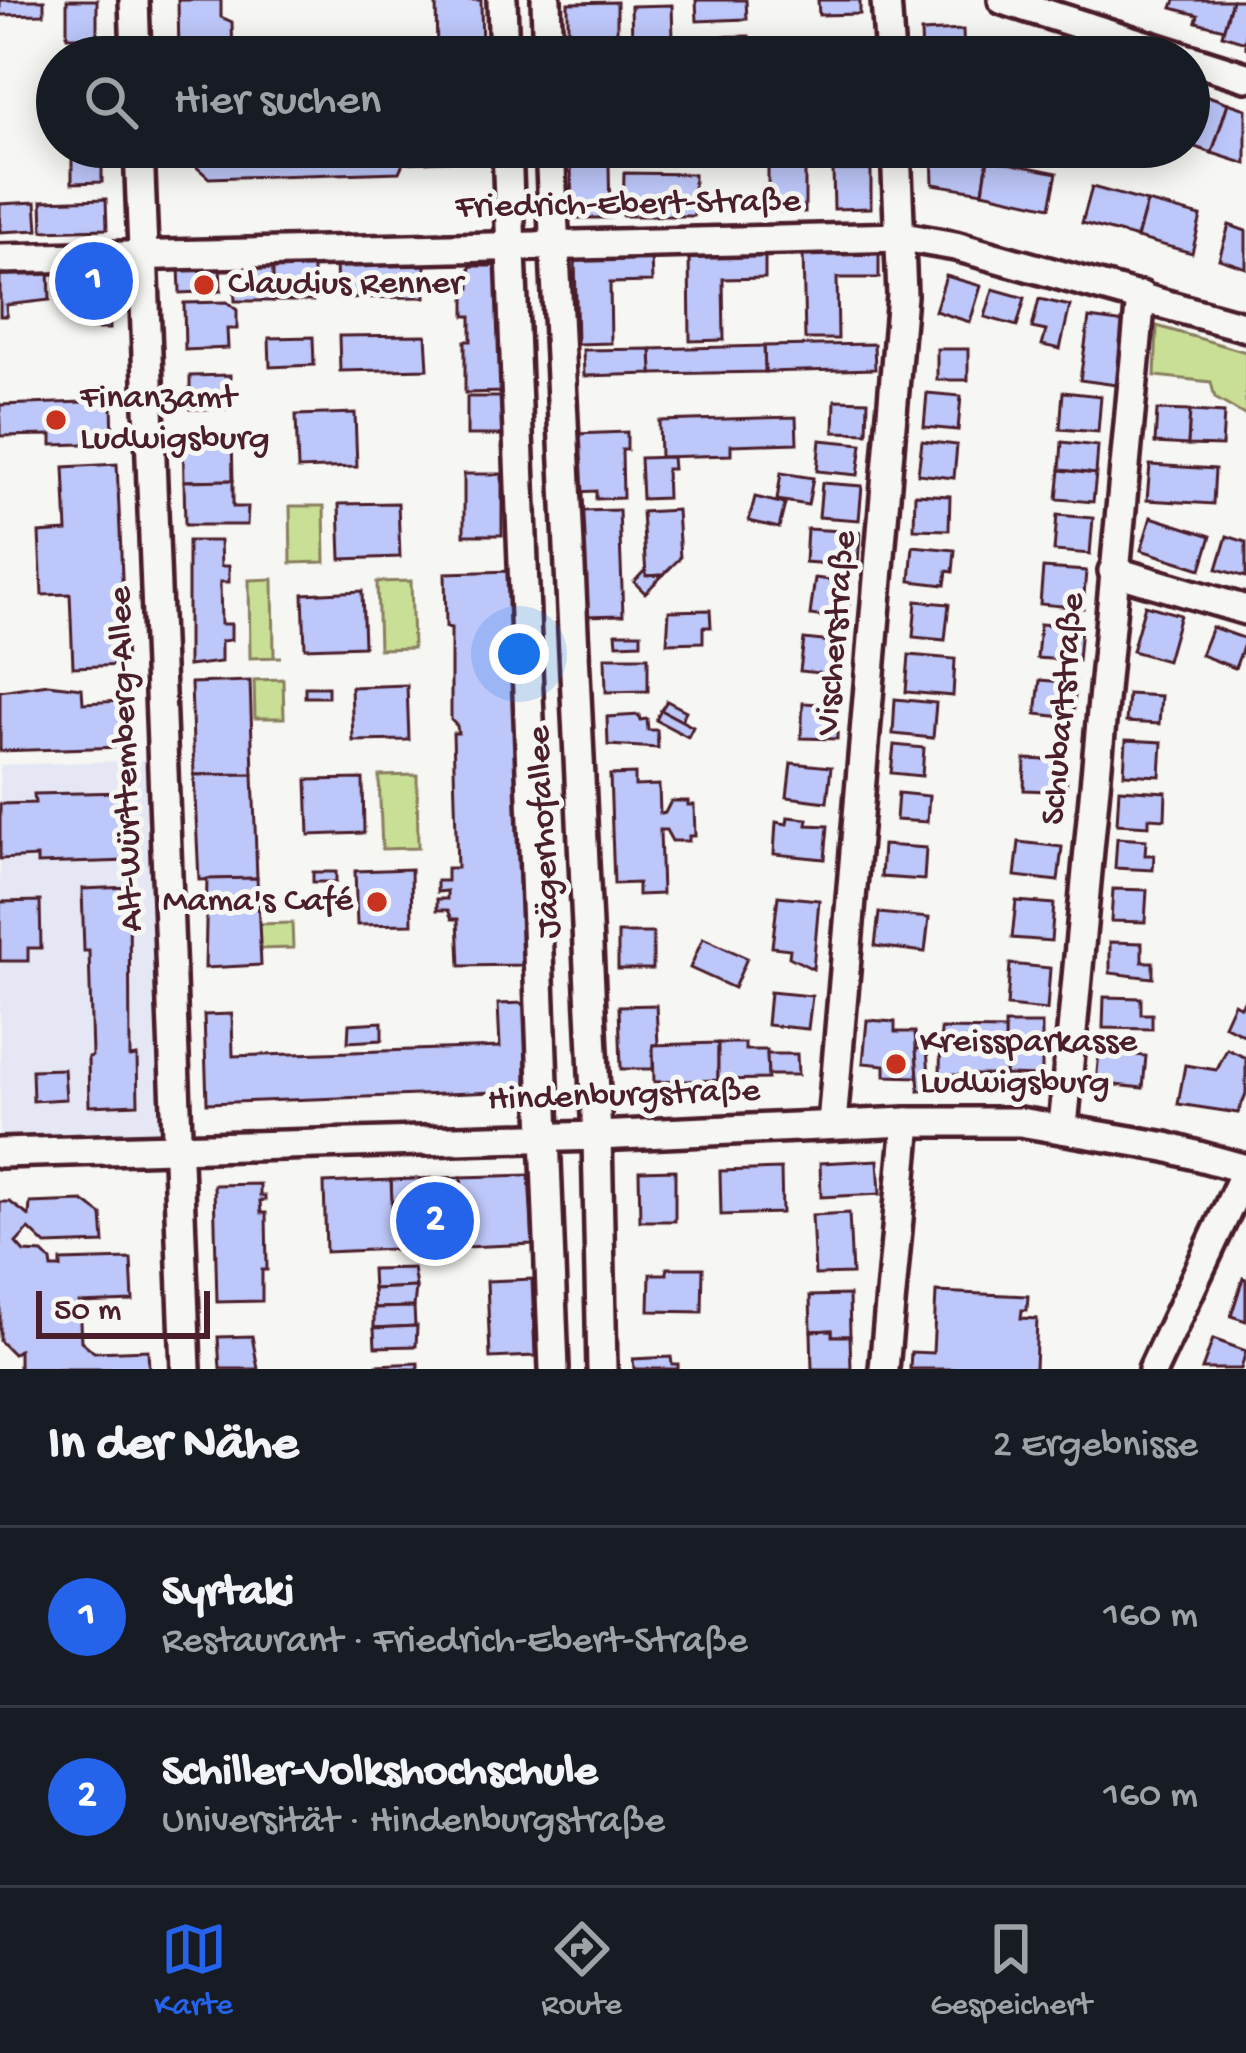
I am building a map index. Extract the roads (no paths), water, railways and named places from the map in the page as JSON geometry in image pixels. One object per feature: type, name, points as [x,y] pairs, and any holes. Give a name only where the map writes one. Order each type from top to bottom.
[{"type":"street","points":[[134,0],[135,36]]},
{"type":"street","points":[[502,0],[503,36]]},
{"type":"street","points":[[546,0],[547,36]]},
{"type":"street","points":[[886,0],[889,36]]},
{"type":"street","points":[[1003,0],[1117,36]]},
{"type":"street","points":[[1210,66],[1246,77]]},
{"type":"street","name":"Alt-Württemberg-Allee","points":[[141,168],[186,1369]]},
{"type":"street","name":"Jägerhofallee","points":[[508,168],[554,1369]]},
{"type":"street","name":"Jägerhofallee","points":[[551,168],[598,1136],[602,1369]]},
{"type":"street","name":"Vischerstraße","points":[[832,1124],[902,295],[898,168]]},
{"type":"street","name":"Friedrich-Ebert-Straße","points":[[0,259],[903,237],[955,246],[1246,327]]},
{"type":"street","name":"Schubartstraße","points":[[1063,1127],[1141,296]]},
{"type":"street","points":[[1113,571],[1246,610]]},
{"type":"street","points":[[884,1369],[907,1122]]},
{"type":"street","name":"Hindenburgstraße","points":[[0,1153],[543,1138],[832,1124],[1020,1122],[1166,1147],[1246,1169]]},
{"type":"street","points":[[1153,1369],[1246,1169]]},
{"type":"place","name":"Syrtaki","points":[[94,281]]},
{"type":"place","name":"Claudius Renner","points":[[204,285]]},
{"type":"place","name":"Finanzamt Ludwigsburg","points":[[56,420]]},
{"type":"place","name":"Mama's Café","points":[[377,902]]},
{"type":"place","name":"Kreissparkasse Ludwigsburg","points":[[896,1064]]},
{"type":"place","name":"Schiller-Volkshochschule","points":[[435,1221]]}]
